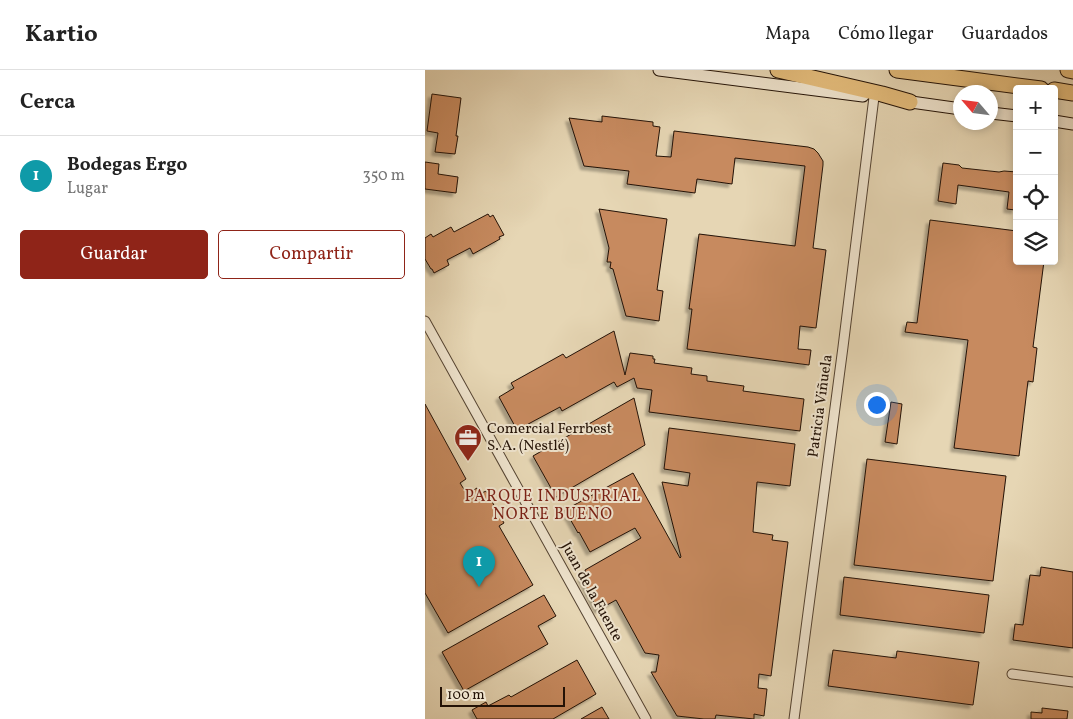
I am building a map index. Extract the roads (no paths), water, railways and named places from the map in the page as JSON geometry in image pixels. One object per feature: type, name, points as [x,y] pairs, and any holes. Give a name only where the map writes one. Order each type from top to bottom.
[{"type":"highway","points":[[778,70],[910,102]]},
{"type":"highway","points":[[897,70],[1013,85]]},
{"type":"highway","points":[[1068,70],[1073,71]]},
{"type":"highway","points":[[1058,91],[1073,93]]},
{"type":"main road","points":[[659,70],[953,108]]},
{"type":"main road","points":[[998,114],[1013,116]]},
{"type":"main road","points":[[1058,122],[1073,124]]},
{"type":"street","name":"Patricia Viñuela","points":[[794,719],[874,97]]},
{"type":"street","name":"Juan de la Fuente","points":[[425,321],[646,719]]},
{"type":"street","points":[[1013,674],[1073,682]]},
{"type":"place","name":"Comercial Ferrbest S. A. (Nestlé)","points":[[468,462]]},
{"type":"place","name":"Bodegas Ergo","points":[[479,587]]},
{"type":"district","name":"PARQUE INDUSTRIAL NORTE BUENO","points":[[553,506]]}]
